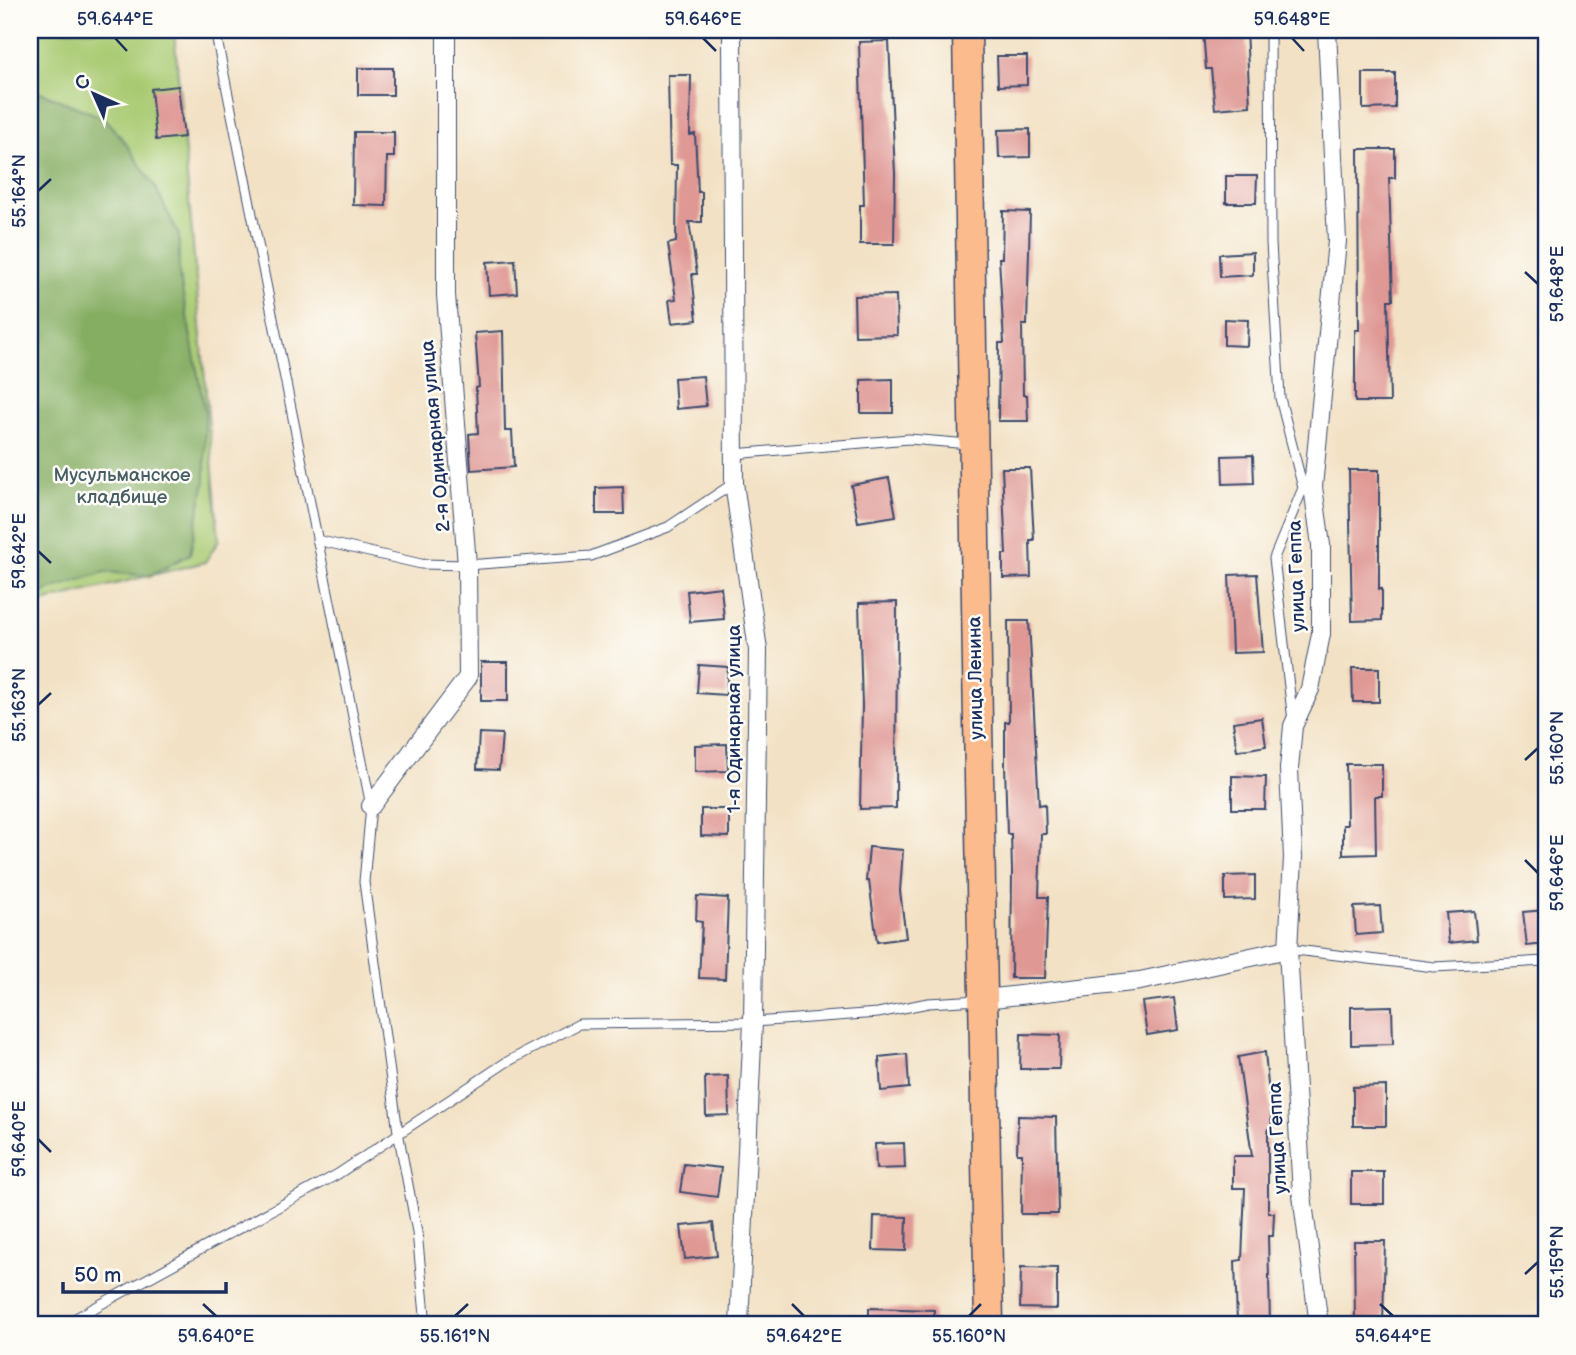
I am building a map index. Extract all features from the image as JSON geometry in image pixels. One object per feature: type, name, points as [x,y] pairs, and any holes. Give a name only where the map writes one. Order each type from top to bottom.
[{"type":"main road","name":"улица Ленина","points":[[967,30],[970,445],[985,999],[989,1325]]},
{"type":"street","name":"2-я Одинарная улица","points":[[371,806],[468,677],[467,565],[446,295],[446,30]]},
{"type":"street","name":"1-я Одинарная улица","points":[[732,30],[734,483],[758,650],[753,1022],[739,1325]]},
{"type":"street","name":"улица Геппа","points":[[1319,1325],[1302,1195],[1288,949],[1293,858],[1289,769],[1293,726],[1310,689],[1321,634],[1321,545],[1308,488],[1337,241],[1326,30]]},
{"type":"street","points":[[985,999],[1140,981],[1288,949]]},
{"type":"lane","points":[[215,30],[371,806],[364,882],[398,1132],[416,1232],[426,1325]]},
{"type":"lane","points":[[1270,30],[1271,243],[1280,398],[1308,488],[1274,558],[1293,726]]},
{"type":"lane","points":[[734,454],[909,439],[970,445]]},
{"type":"lane","points":[[317,540],[421,564],[467,565],[591,556],[668,527],[734,483]]},
{"type":"lane","points":[[1288,949],[1434,967],[1546,961]]},
{"type":"lane","points":[[63,1325],[338,1174],[505,1063],[579,1024],[753,1022],[878,1013],[928,1003],[985,999]]},
{"type":"green space","name":"Мусульманское кладбище","points":[[30,30],[174,30],[219,540],[205,562],[30,605]]},
{"type":"green space","name":"Мусульманское кладбище","points":[[30,88],[104,118],[125,142],[155,187],[179,235],[179,274],[205,412],[205,481],[190,554],[149,576],[105,572],[48,590],[30,600]]},
{"type":"building","points":[[1203,30],[1246,30],[1250,106],[1215,109],[1211,69],[1206,69]]},
{"type":"building","points":[[889,41],[895,174],[894,244],[860,244],[860,205],[864,205],[859,42]]},
{"type":"building","points":[[997,56],[1027,56],[1027,85],[998,86]]},
{"type":"building","points":[[358,68],[393,68],[393,95],[358,95]]},
{"type":"building","points":[[1363,73],[1395,73],[1395,108],[1363,109]]},
{"type":"building","points":[[668,75],[691,75],[690,135],[695,134],[698,192],[702,192],[702,222],[689,222],[697,274],[692,274],[697,320],[672,323],[669,300],[676,299],[668,244],[676,242],[677,165],[670,165]]},
{"type":"building","points":[[178,86],[184,137],[156,140],[151,89]]},
{"type":"building","points":[[1030,129],[1030,157],[999,158],[998,130]]},
{"type":"building","points":[[354,132],[394,132],[394,157],[387,157],[386,206],[353,205]]},
{"type":"building","points":[[1358,149],[1395,149],[1395,178],[1389,178],[1393,300],[1388,300],[1390,402],[1355,402],[1355,330],[1359,330]]},
{"type":"building","points":[[1226,176],[1257,176],[1256,203],[1226,203]]},
{"type":"building","points":[[1003,211],[1030,212],[1027,325],[1022,325],[1023,395],[1027,395],[1028,421],[998,421],[999,343],[1004,343],[999,258],[1002,258]]},
{"type":"building","points":[[1253,252],[1253,275],[1220,277],[1219,254]]},
{"type":"building","points":[[515,260],[517,293],[489,295],[487,262]]},
{"type":"building","points":[[896,295],[897,335],[855,336],[854,296]]},
{"type":"building","points":[[1224,319],[1248,320],[1247,346],[1224,345]]},
{"type":"building","points":[[503,331],[505,431],[512,431],[514,467],[471,470],[469,434],[478,433],[476,388],[479,387],[475,333]]},
{"type":"building","points":[[703,376],[706,406],[676,409],[674,378]]},
{"type":"building","points":[[893,379],[893,413],[861,413],[861,380]]},
{"type":"building","points":[[1253,455],[1254,483],[1223,484],[1222,456]]},
{"type":"building","points":[[1002,468],[1030,468],[1034,540],[1030,540],[1031,577],[1003,578],[1003,554],[1006,554]]},
{"type":"building","points":[[1349,470],[1379,470],[1379,589],[1382,589],[1382,620],[1352,621]]},
{"type":"building","points":[[889,478],[896,516],[858,522],[851,485]]},
{"type":"building","points":[[623,487],[624,514],[596,514],[596,488]]},
{"type":"building","points":[[1257,574],[1263,652],[1232,653],[1229,575]]},
{"type":"building","points":[[721,587],[724,619],[690,622],[687,591]]},
{"type":"building","points":[[897,602],[896,808],[860,809],[862,706],[859,603]]},
{"type":"building","points":[[1008,621],[1029,621],[1039,805],[1045,804],[1046,834],[1041,834],[1039,897],[1048,897],[1045,978],[1011,978],[1011,834],[1007,834],[1005,764],[1005,722],[1009,722]]},
{"type":"building","points":[[481,662],[508,662],[508,701],[481,701]]},
{"type":"building","points":[[699,665],[728,667],[726,695],[697,693]]},
{"type":"building","points":[[1352,668],[1379,668],[1379,702],[1353,702]]},
{"type":"building","points":[[1262,718],[1266,746],[1237,751],[1233,722]]},
{"type":"building","points":[[479,733],[502,734],[499,770],[477,769]]},
{"type":"building","points":[[727,744],[728,771],[695,772],[695,745]]},
{"type":"building","points":[[1346,764],[1382,764],[1382,796],[1375,796],[1376,854],[1343,855],[1343,825],[1347,825]]},
{"type":"building","points":[[1232,776],[1266,777],[1265,809],[1232,809]]},
{"type":"building","points":[[701,809],[729,809],[729,837],[701,836]]},
{"type":"building","points":[[869,847],[903,850],[900,891],[906,938],[877,942],[869,881],[866,881]]},
{"type":"building","points":[[1255,875],[1255,899],[1225,900],[1225,876]]},
{"type":"building","points":[[697,896],[728,898],[725,979],[699,978],[702,922],[696,921]]},
{"type":"building","points":[[1380,906],[1382,933],[1356,935],[1354,907]]},
{"type":"building","points":[[1546,910],[1546,944],[1527,946],[1523,912]]},
{"type":"building","points":[[1474,911],[1477,940],[1449,943],[1446,913]]},
{"type":"building","points":[[1174,998],[1178,1030],[1147,1035],[1142,1002]]},
{"type":"building","points":[[1392,1006],[1393,1044],[1351,1045],[1351,1007]]},
{"type":"building","points":[[1021,1034],[1060,1035],[1059,1069],[1020,1069]]},
{"type":"building","points":[[1265,1052],[1272,1128],[1268,1129],[1268,1213],[1274,1213],[1273,1236],[1268,1236],[1270,1323],[1237,1323],[1235,1261],[1242,1260],[1245,1188],[1233,1188],[1233,1156],[1252,1156],[1238,1057]]},
{"type":"building","points":[[907,1054],[909,1088],[881,1091],[879,1057]]},
{"type":"building","points":[[728,1076],[729,1115],[706,1116],[705,1077]]},
{"type":"building","points":[[1386,1086],[1386,1126],[1353,1126],[1353,1087]]},
{"type":"building","points":[[1018,1116],[1056,1117],[1058,1214],[1021,1214],[1022,1154],[1017,1154]]},
{"type":"building","points":[[904,1143],[905,1168],[876,1169],[875,1144]]},
{"type":"building","points":[[684,1164],[721,1168],[717,1197],[680,1192]]},
{"type":"building","points":[[1351,1172],[1384,1172],[1384,1204],[1351,1204]]},
{"type":"building","points":[[874,1216],[907,1217],[906,1251],[873,1250]]},
{"type":"building","points":[[713,1223],[717,1256],[685,1259],[681,1226]]},
{"type":"building","points":[[1354,1241],[1385,1241],[1383,1325],[1355,1325]]},
{"type":"building","points":[[1021,1267],[1057,1268],[1057,1309],[1020,1308]]},
{"type":"building","points":[[869,1308],[934,1310],[934,1325],[869,1325]]},
{"type":"waterway","points":[[1546,388],[1538,399],[1546,409]]}]
